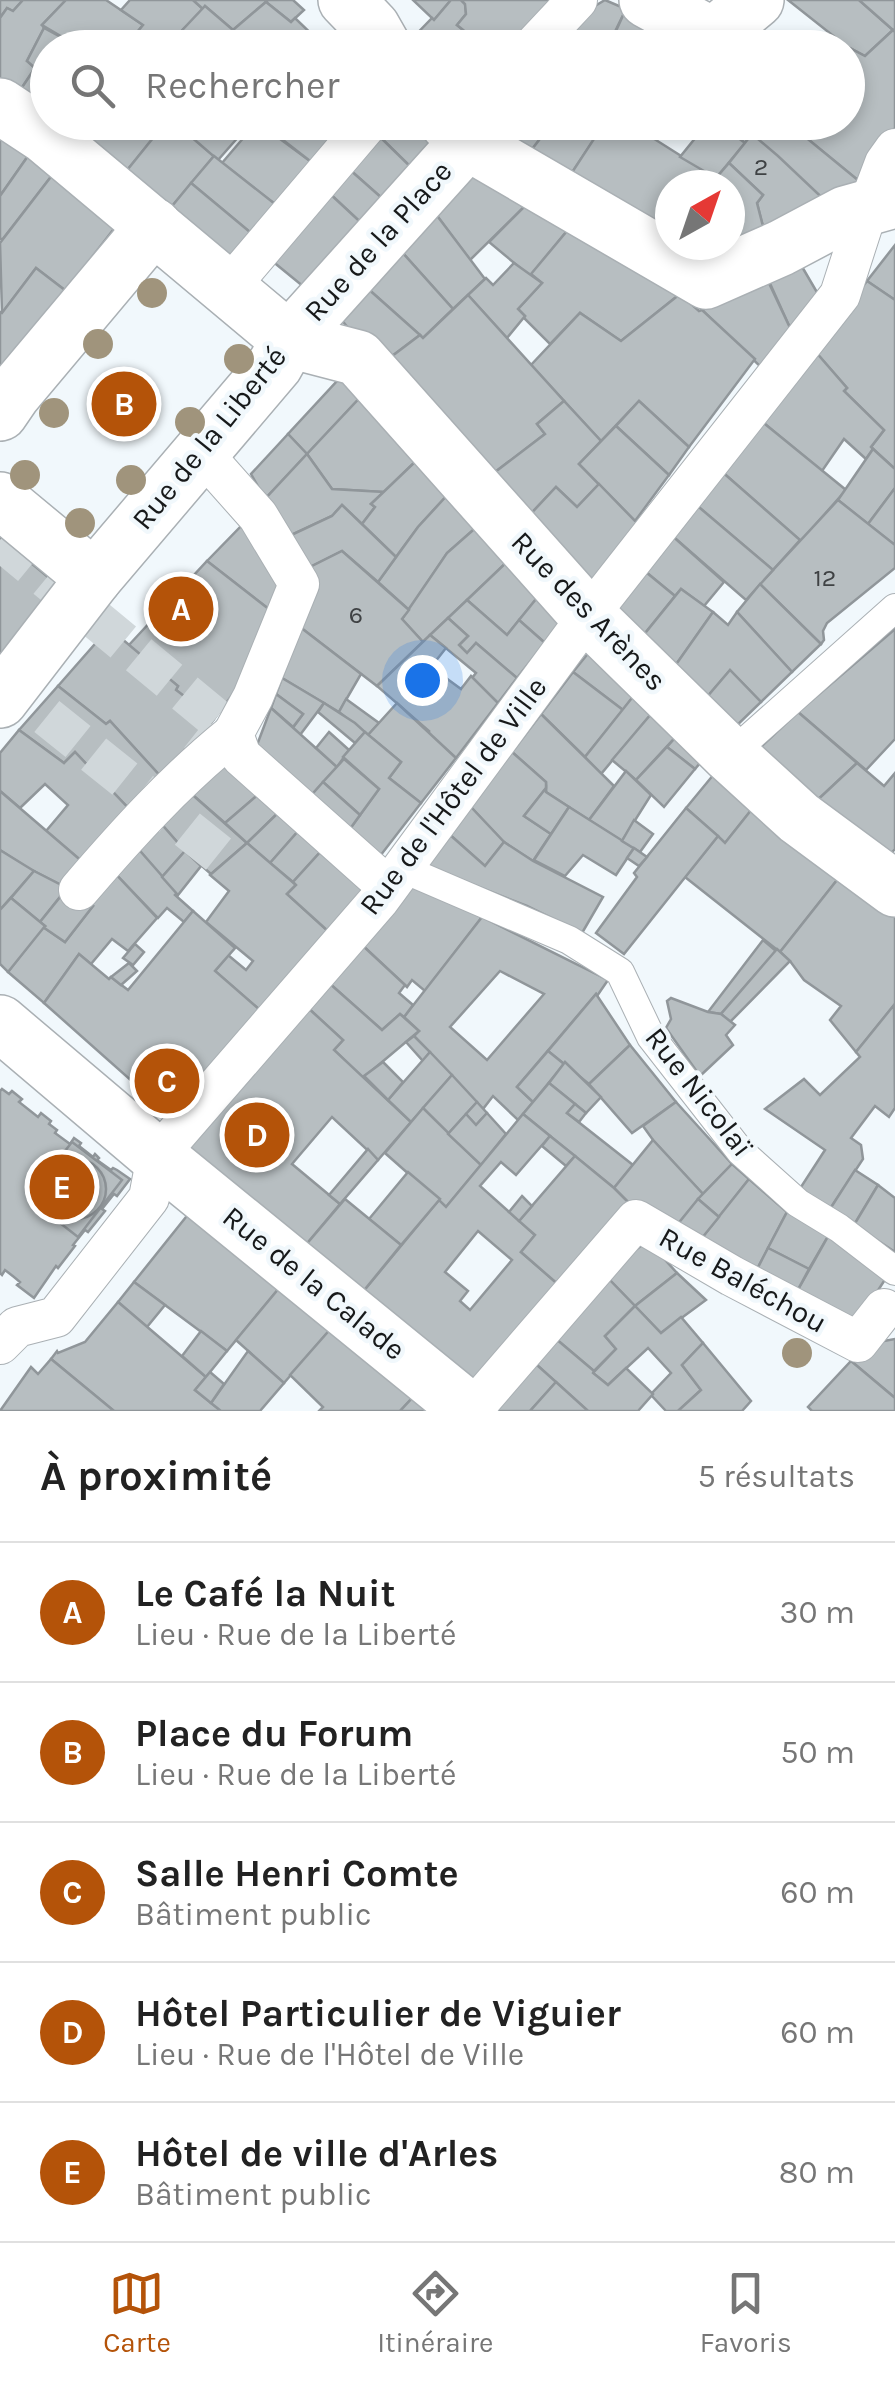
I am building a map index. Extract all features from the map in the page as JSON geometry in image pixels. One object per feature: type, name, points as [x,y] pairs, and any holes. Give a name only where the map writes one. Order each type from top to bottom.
[{"type":"street","points":[[346,0],[374,30]]},
{"type":"street","points":[[549,30],[577,0]]},
{"type":"street","points":[[647,0],[702,30]]},
{"type":"street","points":[[720,30],[756,0]]},
{"type":"street","name":"Rue de la Liberté","points":[[0,106],[30,126]]},
{"type":"street","name":"Rue de la Liberté","points":[[0,700],[94,578],[202,453],[290,340],[50,140]]},
{"type":"street","points":[[228,288],[354,140]]},
{"type":"street","name":"Rue de la Place","points":[[290,340],[454,140]]},
{"type":"street","points":[[481,140],[706,280],[781,248],[845,214],[882,204]]},
{"type":"street","name":"Rue de l'Hôtel de Ville","points":[[0,1344],[17,1327],[56,1317],[149,1198],[157,1156],[394,877],[588,616],[840,296],[882,204],[885,164],[895,149]]},
{"type":"street","points":[[4,398],[154,226]]},
{"type":"street","name":"Rue des Arènes","points":[[290,340],[358,358],[588,616],[799,818],[895,889]]},
{"type":"street","points":[[79,890],[192,768],[234,734],[299,584],[258,516],[202,453]]},
{"type":"street","points":[[0,500],[94,578]]},
{"type":"street","points":[[234,734],[241,756],[394,877]]},
{"type":"street","name":"Rue de la Calade","points":[[0,1022],[157,1156],[471,1411]]},
{"type":"street","name":"Rue Baléchou","points":[[471,1411],[636,1220],[858,1342],[891,1306]]},
{"type":"lane","points":[[730,755],[895,608]]},
{"type":"lane","name":"Rue Nicolaï","points":[[394,877],[569,940],[620,972],[651,1037],[740,1151],[798,1203],[895,1270]]},
{"type":"building","points":[[0,0],[23,0],[13,11],[7,8],[0,18]]},
{"type":"building","points":[[23,0],[66,0],[42,25],[43,30],[30,30],[30,76],[17,95],[0,83],[0,18],[7,8],[13,11]]},
{"type":"building","points":[[66,0],[106,0],[143,25],[139,30],[50,30],[42,25]]},
{"type":"building","points":[[130,0],[193,0],[203,9],[183,30],[139,30],[143,25],[121,10]]},
{"type":"building","points":[[193,0],[268,0],[233,30]]},
{"type":"building","points":[[268,0],[293,0],[304,10],[291,22]]},
{"type":"building","points":[[413,0],[451,0],[434,20]]},
{"type":"building","points":[[451,0],[465,4],[466,14],[457,25],[463,30],[420,30]]},
{"type":"building","points":[[461,0],[554,0],[531,30],[463,30],[457,25],[466,14]]},
{"type":"building","points":[[605,0],[626,9],[616,30],[564,30],[575,18]]},
{"type":"building","points":[[788,0],[859,0],[893,30],[865,56],[865,30],[826,30]]},
{"type":"building","points":[[859,0],[895,0],[895,32],[893,30]]},
{"type":"building","points":[[266,2],[307,30],[233,30]]},
{"type":"building","points":[[205,6],[234,30],[182,30]]},
{"type":"building","points":[[626,9],[659,30],[616,30]]},
{"type":"building","points":[[895,32],[895,128],[859,181],[809,140],[865,140],[865,56]]},
{"type":"building","points":[[30,76],[30,103],[17,95]]},
{"type":"building","points":[[0,122],[35,146],[0,196]]},
{"type":"building","points":[[84,140],[151,140],[124,174]]},
{"type":"building","points":[[151,140],[195,140],[214,156],[168,211],[124,174]]},
{"type":"building","points":[[195,140],[236,140],[218,160]]},
{"type":"building","points":[[242,140],[281,140],[314,164],[280,208],[222,163]]},
{"type":"building","points":[[283,140],[333,140],[314,164]]},
{"type":"building","points":[[374,140],[383,140],[421,177],[392,207],[349,169]]},
{"type":"building","points":[[383,140],[440,140],[448,147],[421,177]]},
{"type":"building","points":[[497,140],[539,140],[526,157]]},
{"type":"building","points":[[539,140],[594,140],[569,177],[526,157]]},
{"type":"building","points":[[593,140],[656,140],[703,170],[655,170],[655,227],[569,177]]},
{"type":"building","points":[[694,140],[745,143],[723,170],[702,170],[680,157]]},
{"type":"building","points":[[747,140],[759,140],[833,208],[767,242],[757,203],[763,195],[745,178],[745,170],[736,170],[729,163]]},
{"type":"building","points":[[759,140],[809,140],[859,181],[833,208]]},
{"type":"building","points":[[35,146],[60,165],[2,240],[0,196]]},
{"type":"building","points":[[214,156],[280,208],[257,238],[191,183]]},
{"type":"building","points":[[60,165],[123,217],[66,291],[36,268],[2,313],[0,243]]},
{"type":"building","points":[[349,169],[392,207],[370,231],[328,192]]},
{"type":"building","points":[[476,169],[524,207],[470,260],[435,213]]},
{"type":"building","points":[[745,178],[763,195],[757,203],[767,242],[745,246]]},
{"type":"building","points":[[191,183],[257,238],[234,266],[168,211]]},
{"type":"building","points":[[328,192],[370,231],[315,296],[271,260]]},
{"type":"building","points":[[531,197],[572,225],[530,276],[489,242]]},
{"type":"building","points":[[435,213],[485,279],[453,309],[401,251]]},
{"type":"building","points":[[572,225],[680,294],[621,341],[580,313],[550,344],[518,309],[542,283],[531,274]]},
{"type":"building","points":[[895,245],[895,300],[867,281]]},
{"type":"building","points":[[401,251],[453,309],[423,338],[366,287]]},
{"type":"building","points":[[514,263],[542,283],[518,309],[525,316],[507,338],[468,295],[486,278],[493,285]]},
{"type":"building","points":[[801,265],[818,294],[791,330],[768,279]]},
{"type":"building","points":[[36,268],[66,291],[0,376],[0,312]]},
{"type":"building","points":[[767,279],[791,330],[764,370],[702,310]]},
{"type":"building","points":[[867,281],[895,300],[895,469],[871,447],[884,430],[844,391],[847,388],[814,350]]},
{"type":"building","points":[[366,287],[420,335],[379,366],[336,313]]},
{"type":"building","points":[[680,294],[755,359],[689,447],[639,401],[601,441],[531,365],[580,313],[621,341]]},
{"type":"building","points":[[468,295],[564,401],[537,424],[545,434],[486,479],[379,366],[420,335],[423,338]]},
{"type":"building","points":[[814,350],[847,388],[844,391],[884,430],[866,459],[844,439],[822,471],[760,420]]},
{"type":"building","points":[[351,366],[369,388],[307,454],[288,434]]},
{"type":"building","points":[[369,388],[417,460],[384,492],[332,489],[307,454]]},
{"type":"building","points":[[564,401],[601,441],[579,464],[599,484],[577,507],[556,487],[524,521],[486,479],[545,434],[537,424]]},
{"type":"building","points":[[639,401],[689,447],[669,475],[616,426]]},
{"type":"building","points":[[760,420],[846,490],[801,541],[720,470]]},
{"type":"building","points":[[616,426],[669,475],[635,521],[579,464]]},
{"type":"building","points":[[288,434],[307,454],[265,499],[251,474]]},
{"type":"building","points":[[873,449],[895,469],[895,488],[868,524],[838,500]]},
{"type":"building","points":[[307,454],[332,489],[384,492],[371,504],[375,507],[362,524],[342,505],[332,516],[287,537],[265,499]]},
{"type":"building","points":[[417,460],[451,491],[396,557],[362,524],[375,507],[371,504]]},
{"type":"building","points":[[720,470],[800,540],[773,570],[694,503]]},
{"type":"building","points":[[599,484],[641,523],[587,589],[524,521],[556,487],[577,507]]},
{"type":"building","points":[[895,488],[895,545],[868,524]]},
{"type":"building","points":[[451,491],[480,524],[447,553],[409,610],[378,582],[418,527]]},
{"type":"building","points":[[838,500],[895,545],[895,568],[827,623],[821,644],[760,584]]},
{"type":"building","points":[[694,503],[773,570],[746,600],[669,533]]},
{"type":"building","points":[[342,505],[396,557],[378,582],[342,551],[306,569],[287,537],[332,516]]},
{"type":"building","points":[[250,517],[281,580],[270,610],[207,561]]},
{"type":"building","points":[[480,524],[511,558],[423,642],[402,619],[447,553]]},
{"type":"building","points":[[669,533],[724,582],[704,606],[681,589],[675,596],[641,568]]},
{"type":"building","points":[[0,537],[61,588],[0,680]]},
{"type":"building","points":[[342,551],[409,610],[402,619],[423,642],[377,686],[300,627],[318,589],[306,569]]},
{"type":"building","points":[[511,558],[541,593],[507,635],[467,600]]},
{"type":"building","points":[[207,561],[270,610],[242,682],[214,719],[128,646]]},
{"type":"building","points":[[641,568],[675,596],[638,642],[607,610]]},
{"type":"building","points":[[760,584],[821,644],[792,672],[737,612]]},
{"type":"building","points":[[681,589],[713,612],[670,673],[638,642]]},
{"type":"building","points":[[541,593],[568,613],[545,643],[519,620]]},
{"type":"building","points":[[467,600],[507,635],[519,620],[545,643],[517,678],[476,643],[467,653],[459,645],[468,636],[448,618]]},
{"type":"building","points":[[713,612],[728,625],[737,612],[792,672],[761,702],[730,670],[701,704],[670,673]]},
{"type":"building","points":[[448,618],[468,636],[459,645],[467,653],[476,643],[517,678],[498,703],[472,678],[476,673],[430,635]]},
{"type":"building","points":[[300,627],[361,674],[339,712],[282,678]]},
{"type":"building","points":[[109,628],[214,719],[192,750],[163,779],[110,721],[106,724],[58,686]]},
{"type":"building","points":[[895,629],[895,739],[866,770],[798,712]]},
{"type":"building","points":[[430,635],[446,648],[431,667],[461,689],[471,676],[498,703],[456,758],[377,686]]},
{"type":"building","points":[[595,645],[639,689],[623,710],[573,672]]},
{"type":"building","points":[[730,670],[761,702],[729,733],[701,704]]},
{"type":"building","points":[[573,672],[623,710],[585,757],[541,714]]},
{"type":"building","points":[[282,678],[324,703],[300,735],[292,729],[303,714],[276,694]]},
{"type":"building","points":[[58,686],[106,724],[110,721],[163,779],[133,813],[75,752],[64,763],[19,730]]},
{"type":"building","points":[[639,689],[657,707],[601,774],[585,757]]},
{"type":"building","points":[[276,694],[303,714],[293,727],[271,708]]},
{"type":"building","points":[[346,699],[379,723],[368,735],[339,712]]},
{"type":"building","points":[[324,703],[365,732],[355,743],[318,712]]},
{"type":"building","points":[[397,703],[456,758],[421,803],[389,778],[401,762],[368,735]]},
{"type":"building","points":[[657,707],[681,731],[636,780],[612,760]]},
{"type":"building","points":[[271,708],[337,767],[308,799],[254,753]]},
{"type":"building","points":[[798,712],[857,763],[810,807],[751,756]]},
{"type":"building","points":[[541,714],[614,786],[589,820],[546,792],[546,782],[512,752]]},
{"type":"building","points":[[19,730],[64,763],[75,752],[133,813],[85,864],[46,831],[68,805],[45,784],[20,808],[0,791],[0,753]]},
{"type":"building","points":[[681,731],[706,756],[695,769],[667,747]]},
{"type":"building","points":[[329,732],[349,750],[337,767],[316,748]]},
{"type":"building","points":[[365,732],[401,762],[389,778],[421,803],[377,860],[347,833],[379,789],[343,757]]},
{"type":"building","points":[[667,747],[695,769],[664,807],[636,780]]},
{"type":"building","points":[[512,752],[546,782],[546,788],[524,816],[551,834],[533,861],[504,842],[470,806]]},
{"type":"building","points":[[344,759],[379,789],[360,815],[323,782]]},
{"type":"building","points":[[224,761],[260,793],[225,823],[187,790]]},
{"type":"building","points":[[857,763],[884,786],[895,773],[895,849],[886,859],[810,807]]},
{"type":"building","points":[[719,768],[756,804],[725,843],[686,808]]},
{"type":"building","points":[[626,771],[651,795],[622,841],[589,820]]},
{"type":"building","points":[[323,782],[360,815],[347,833],[308,799]]},
{"type":"building","points":[[546,788],[546,792],[569,807],[551,834],[524,816]]},
{"type":"building","points":[[187,790],[247,843],[211,874],[158,820]]},
{"type":"building","points":[[0,791],[85,864],[67,888],[0,850]]},
{"type":"building","points":[[260,793],[280,811],[247,843],[225,823]]},
{"type":"building","points":[[756,804],[841,875],[780,952],[685,877],[718,836],[725,843]]},
{"type":"building","points":[[470,806],[504,842],[485,866],[449,834]]},
{"type":"building","points":[[569,807],[634,848],[616,875],[583,855],[565,876],[534,860]]},
{"type":"building","points":[[686,808],[718,836],[624,954],[596,933],[637,877],[634,873]]},
{"type":"building","points":[[280,811],[300,829],[270,863],[247,843]]},
{"type":"building","points":[[158,820],[185,851],[162,877],[134,844]]},
{"type":"building","points":[[634,820],[653,834],[640,852],[622,841]]},
{"type":"building","points":[[300,829],[323,849],[293,882],[270,863]]},
{"type":"building","points":[[449,834],[485,866],[504,842],[603,897],[582,933],[527,906],[426,866]]},
{"type":"building","points":[[247,843],[296,885],[287,894],[329,932],[261,1011],[215,971],[228,955],[246,970],[253,961],[206,922],[229,891],[210,875]]},
{"type":"building","points":[[134,844],[193,911],[184,922],[167,908],[158,918],[110,868]]},
{"type":"building","points":[[634,848],[647,857],[639,866],[627,858]]},
{"type":"building","points":[[323,849],[367,888],[329,932],[287,894]]},
{"type":"building","points":[[0,850],[34,871],[0,910]]},
{"type":"building","points":[[185,851],[201,866],[178,895],[162,877]]},
{"type":"building","points":[[110,868],[157,918],[128,951],[112,939],[91,964],[79,954],[44,1003],[8,972],[43,927],[65,942],[93,906],[88,902]]},
{"type":"building","points":[[34,871],[67,888],[40,922],[11,898]]},
{"type":"building","points":[[841,875],[895,911],[895,1004],[856,1052],[830,1020],[841,1006],[804,980],[780,952]]},
{"type":"building","points":[[411,883],[482,917],[425,991],[412,980],[407,987],[362,945]]},
{"type":"building","points":[[69,886],[93,906],[65,942],[40,922]]},
{"type":"building","points":[[11,898],[45,926],[8,972],[0,964],[0,910]]},
{"type":"building","points":[[193,911],[235,948],[215,971],[260,1010],[181,1106],[161,1107],[44,1003],[79,954],[128,990]]},
{"type":"building","points":[[482,917],[608,980],[517,1087],[533,1102],[518,1120],[493,1096],[483,1109],[414,1036],[419,1031],[404,1017]],"holes":[[[500,971],[544,994],[487,1060],[450,1027]]]},
{"type":"building","points":[[763,940],[776,951],[721,1014],[708,1012]]},
{"type":"building","points":[[135,944],[144,952],[133,965],[123,958]]},
{"type":"building","points":[[362,945],[405,985],[399,993],[413,1005],[404,1017],[400,1014],[382,1030],[329,983]]},
{"type":"building","points":[[777,949],[790,961],[730,1022],[721,1014]]},
{"type":"building","points":[[129,963],[137,971],[121,985],[111,977]]},
{"type":"building","points":[[329,983],[382,1030],[400,1014],[419,1031],[363,1078],[334,1050],[343,1040],[307,1007]]},
{"type":"building","points":[[596,994],[630,1045],[589,1084],[548,1051]]},
{"type":"building","points":[[671,998],[721,1014],[735,1025],[726,1035],[733,1045],[700,1076],[666,1028],[671,1019],[667,1001]]},
{"type":"building","points":[[894,1005],[895,1108],[889,1117],[875,1106],[851,1138],[861,1145],[863,1159],[830,1209],[799,1190],[825,1150],[765,1109],[804,1079],[820,1095],[860,1057],[856,1052]]},
{"type":"building","points":[[307,1007],[343,1040],[334,1050],[411,1122],[378,1160],[332,1117],[292,1164],[340,1204],[299,1253],[186,1147]]},
{"type":"building","points":[[414,1036],[430,1052],[423,1061],[406,1042]]},
{"type":"building","points":[[630,1045],[676,1102],[632,1133],[589,1084]]},
{"type":"building","points":[[548,1051],[564,1064],[533,1102],[517,1087]]},
{"type":"building","points":[[430,1052],[452,1075],[411,1122],[388,1100]]},
{"type":"building","points":[[383,1062],[403,1082],[388,1100],[364,1076]]},
{"type":"building","points":[[565,1062],[601,1097],[586,1113],[549,1083]]},
{"type":"building","points":[[452,1075],[477,1102],[448,1134],[423,1108]]},
{"type":"building","points":[[549,1083],[575,1104],[567,1113],[633,1165],[614,1188],[523,1114]]},
{"type":"building","points":[[2,1089],[9,1094],[12,1091],[38,1117],[41,1113],[51,1121],[55,1133],[70,1144],[74,1138],[97,1160],[130,1179],[117,1196],[114,1194],[102,1209],[105,1211],[88,1232],[85,1230],[34,1298],[5,1270],[0,1273]]},
{"type":"building","points":[[477,1102],[487,1113],[476,1125],[466,1114]]},
{"type":"building","points":[[676,1102],[732,1164],[703,1194],[643,1126]]},
{"type":"building","points":[[575,1104],[586,1113],[579,1122],[567,1113]]},
{"type":"building","points":[[423,1108],[481,1165],[446,1207],[385,1153]]},
{"type":"building","points":[[487,1113],[506,1134],[481,1165],[448,1134],[466,1114],[476,1125]]},
{"type":"building","points":[[523,1114],[550,1136],[516,1175],[501,1162],[480,1186],[535,1235],[521,1252],[560,1286],[471,1392],[357,1299],[439,1200],[446,1207]],"holes":[[[478,1231],[512,1260],[470,1310],[460,1301],[468,1291],[445,1272]]]},
{"type":"building","points":[[550,1136],[575,1156],[566,1166],[542,1146]]},
{"type":"building","points":[[653,1140],[703,1194],[673,1230],[630,1204],[614,1188]]},
{"type":"building","points":[[72,1142],[122,1180],[78,1237],[28,1198]]},
{"type":"building","points":[[368,1149],[378,1160],[340,1204],[329,1195]]},
{"type":"building","points":[[575,1156],[630,1204],[560,1286],[521,1252],[535,1235],[519,1221]]},
{"type":"building","points":[[76,1159],[97,1168],[106,1189],[97,1210],[76,1219],[55,1210],[46,1189],[55,1168]]},
{"type":"building","points":[[732,1164],[749,1179],[719,1217],[698,1199]]},
{"type":"building","points":[[855,1170],[878,1185],[854,1225],[830,1209]]},
{"type":"building","points":[[408,1172],[440,1199],[401,1245],[369,1219]]},
{"type":"building","points":[[749,1179],[787,1212],[753,1277],[697,1244]]},
{"type":"building","points":[[878,1185],[895,1198],[895,1252],[854,1225]]},
{"type":"building","points":[[522,1196],[532,1206],[519,1221],[509,1212]]},
{"type":"building","points":[[345,1199],[401,1245],[357,1299],[299,1253]]},
{"type":"building","points":[[698,1199],[719,1217],[697,1244],[673,1230]]},
{"type":"building","points":[[194,1207],[285,1281],[227,1351],[134,1282]]},
{"type":"building","points":[[787,1212],[830,1233],[809,1269],[768,1248]]},
{"type":"building","points":[[830,1233],[886,1278],[855,1326],[795,1295]]},
{"type":"building","points":[[648,1241],[677,1273],[635,1306],[603,1273]]},
{"type":"building","points":[[768,1248],[809,1269],[795,1295],[753,1277]]},
{"type":"building","points":[[603,1273],[635,1306],[605,1336],[616,1349],[594,1371],[549,1333]]},
{"type":"building","points":[[677,1273],[706,1300],[661,1333],[635,1306]]},
{"type":"building","points":[[285,1281],[334,1325],[284,1383],[236,1340]]},
{"type":"building","points":[[134,1282],[165,1305],[147,1327],[118,1302]]},
{"type":"building","points":[[118,1302],[206,1377],[195,1390],[221,1411],[114,1411],[51,1359],[57,1351],[85,1342]]},
{"type":"building","points":[[635,1306],[661,1333],[681,1317],[703,1343],[682,1365],[701,1390],[678,1411],[666,1411],[652,1396],[671,1373],[648,1348],[608,1385],[593,1373],[616,1349],[605,1336]]},
{"type":"building","points":[[334,1325],[415,1395],[400,1411],[319,1411],[323,1407],[290,1375]]},
{"type":"building","points":[[201,1331],[227,1351],[206,1377],[182,1356]]},
{"type":"building","points":[[549,1333],[608,1385],[626,1368],[653,1394],[638,1411],[588,1411],[528,1357]]},
{"type":"building","points":[[895,1339],[895,1398],[851,1361],[873,1343]]},
{"type":"building","points":[[703,1343],[751,1401],[742,1411],[678,1411],[701,1390],[682,1365]]},
{"type":"building","points":[[248,1351],[284,1383],[260,1411],[221,1411],[211,1403]]},
{"type":"building","points":[[528,1357],[556,1382],[530,1411],[492,1411]]},
{"type":"building","points":[[51,1359],[114,1411],[0,1411],[31,1367],[38,1374]]},
{"type":"building","points":[[851,1361],[895,1398],[895,1411],[812,1411],[808,1407]]},
{"type":"building","points":[[210,1372],[224,1384],[211,1403],[195,1390]]},
{"type":"building","points":[[556,1382],[588,1411],[530,1411]]},
{"type":"building","points":[[415,1395],[433,1411],[400,1411]]},
{"type":"tunnel","points":[[0,540],[226,727],[200,760]]},
{"type":"tunnel","points":[[0,679],[221,856]]},
{"type":"place","name":"Place du Forum","points":[[124,404]]},
{"type":"place","name":"Le Café la Nuit","points":[[181,609]]},
{"type":"place","name":"Salle Henri Comte","points":[[167,1081]]},
{"type":"place","name":"Hôtel Particulier de Viguier","points":[[257,1135]]},
{"type":"place","name":"Hôtel de ville d'Arles","points":[[62,1187]]}]
